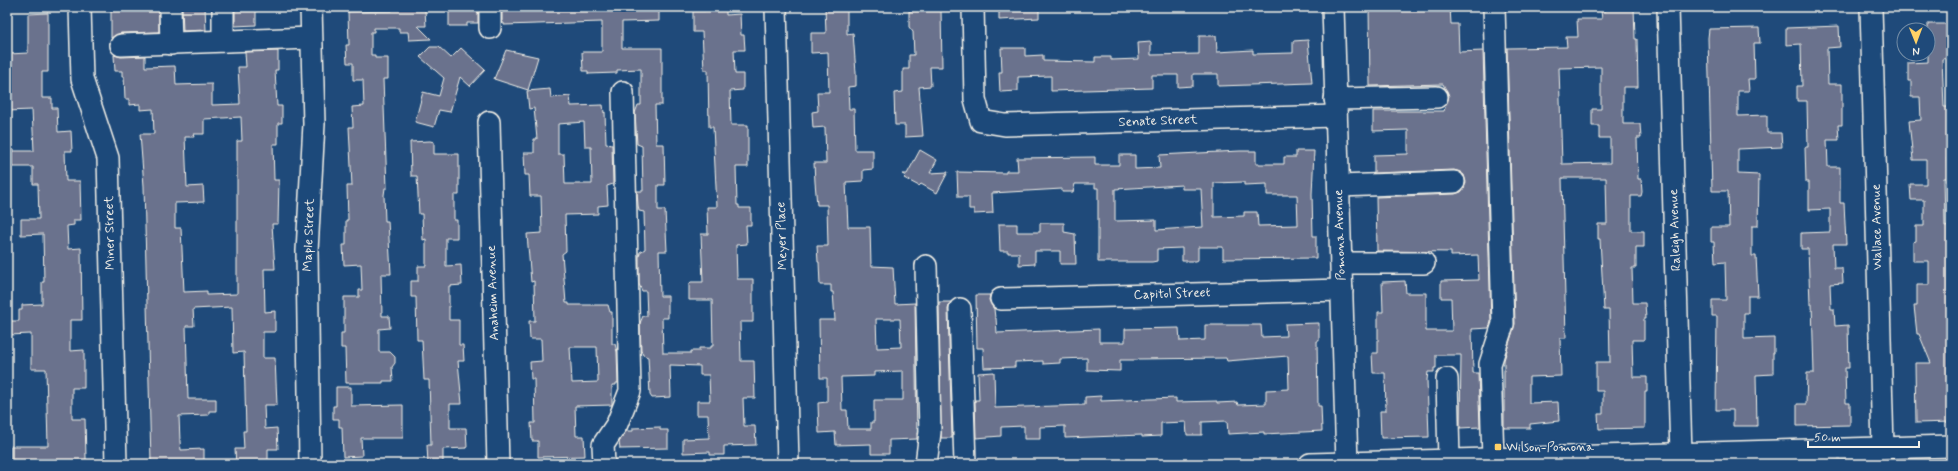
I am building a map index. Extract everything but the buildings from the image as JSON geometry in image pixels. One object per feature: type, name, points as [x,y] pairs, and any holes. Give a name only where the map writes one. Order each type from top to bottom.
[{"type":"street","name":"Miner Street","points":[[80,7],[82,79],[108,158],[116,464]]},
{"type":"street","points":[[222,7],[223,41]]},
{"type":"street","name":"Maple Street","points":[[310,464],[307,251],[314,124],[311,7]]},
{"type":"street","points":[[490,7],[490,28]]},
{"type":"street","name":"Meyer Place","points":[[776,7],[788,464]]},
{"type":"street","name":"Senate Street","points":[[973,7],[975,99],[982,121],[1005,125],[1335,107],[1437,96]]},
{"type":"street","name":"Pomona Avenue","points":[[1333,7],[1347,463]]},
{"type":"street","points":[[1493,459],[1490,364],[1503,324],[1494,7]]},
{"type":"street","name":"Raleigh Avenue","points":[[1668,7],[1681,454]]},
{"type":"street","name":"Wallace Avenue","points":[[1871,7],[1883,448]]},
{"type":"street","points":[[170,9],[171,44]]},
{"type":"street","points":[[121,45],[311,38]]},
{"type":"street","points":[[604,464],[602,445],[617,424],[630,391],[622,92]]},
{"type":"street","name":"Anaheim Avenue","points":[[489,122],[498,464]]},
{"type":"street","points":[[1339,186],[1454,182]]},
{"type":"street","points":[[1341,263],[1424,263]]},
{"type":"street","points":[[926,266],[930,432],[926,464]]},
{"type":"street","name":"Capitol Street","points":[[1001,299],[1342,290]]},
{"type":"street","points":[[960,309],[965,464]]},
{"type":"street","points":[[1447,379],[1456,461]]},
{"type":"street","points":[[1310,464],[1493,459],[1562,460],[1681,454],[1788,457],[1844,456],[1883,448],[1951,446]]},
{"type":"place","name":"Wilson-Pomona","points":[[1498,447]]}]
